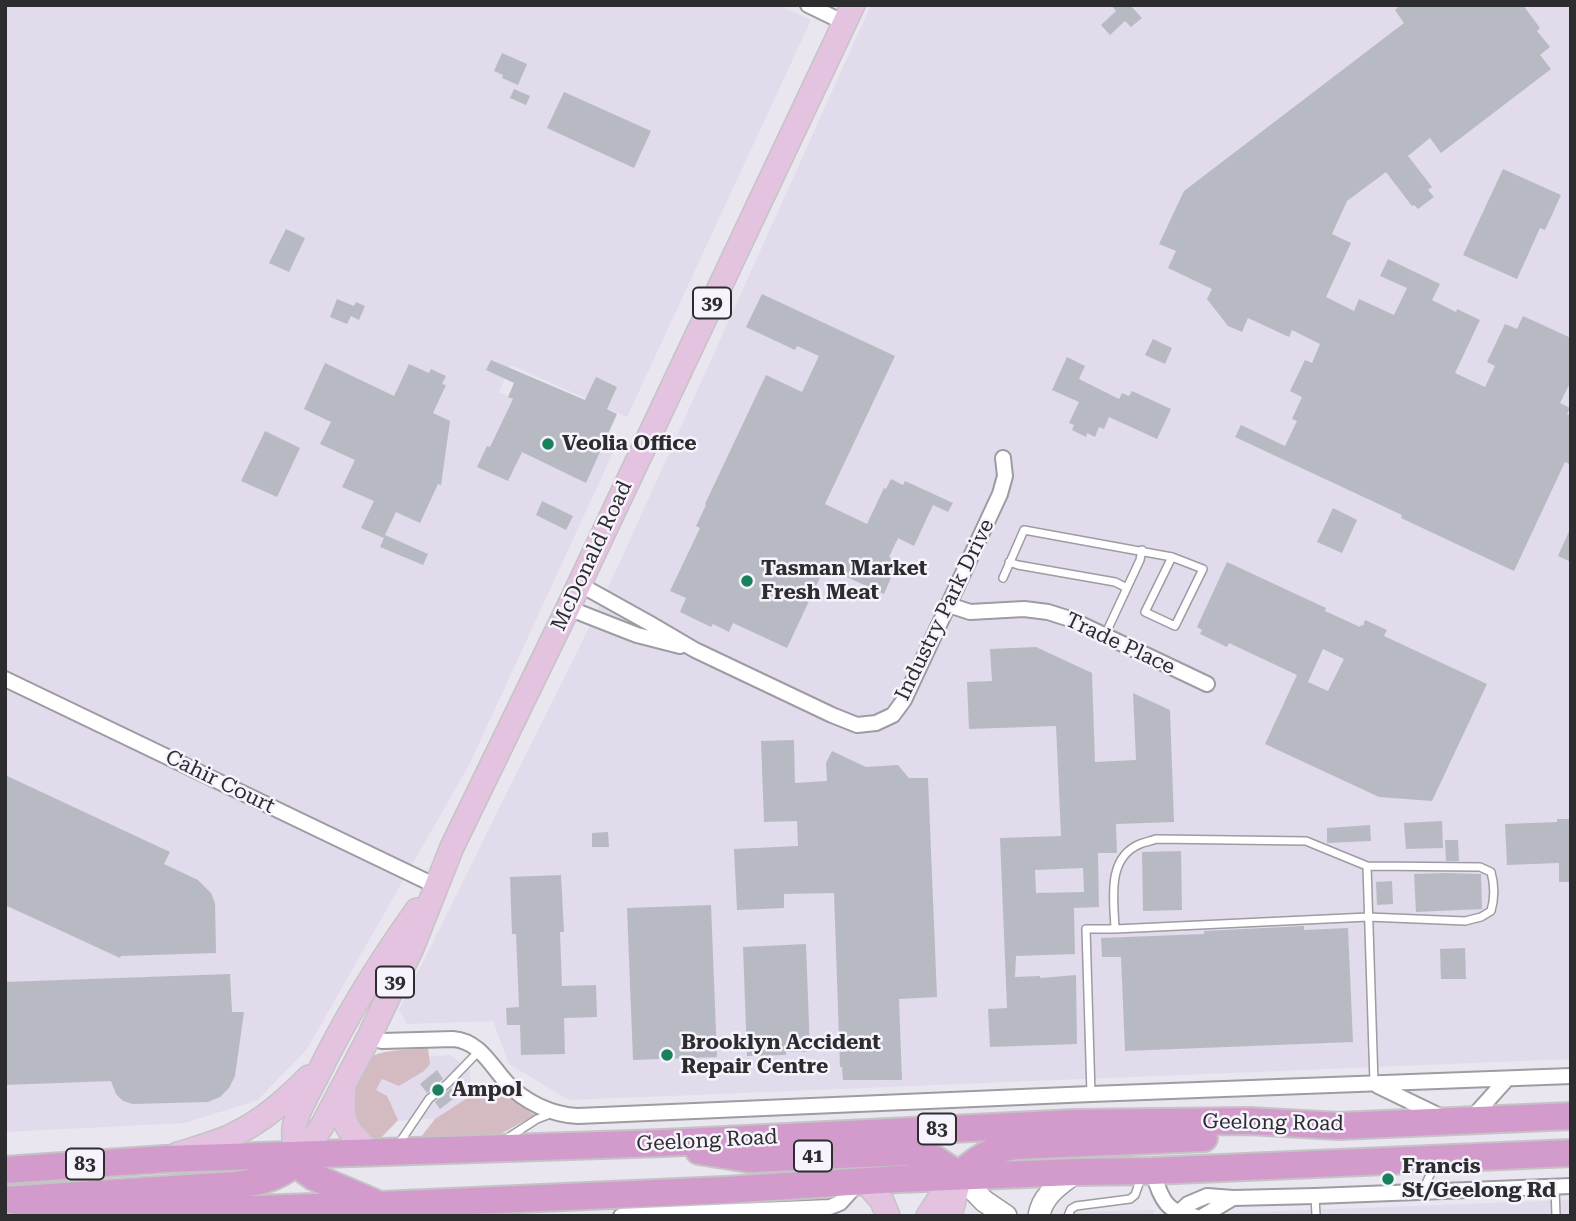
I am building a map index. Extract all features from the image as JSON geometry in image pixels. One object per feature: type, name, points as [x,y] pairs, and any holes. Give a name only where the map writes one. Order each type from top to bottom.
[{"type":"highway","name":"Geelong Road","points":[[5,1170],[165,1159],[487,1150],[1075,1123],[1238,1120],[1339,1126],[1571,1116]]},
{"type":"highway","points":[[959,1176],[987,1153],[1016,1146],[1273,1136],[1339,1126]]},
{"type":"highway","name":"41","points":[[663,1143],[749,1160],[908,1152],[935,1159],[959,1176]]},
{"type":"highway","name":"Geelong Road","points":[[25,1216],[381,1205],[725,1190],[862,1180],[1571,1153]]},
{"type":"highway","points":[[5,1200],[259,1182],[283,1173],[299,1156]]},
{"type":"highway","name":"41","points":[[299,1156],[305,1171],[314,1177],[381,1205]]},
{"type":"main road","name":"McDonald Road","points":[[299,1156],[322,1125],[412,948],[452,847],[849,14]]},
{"type":"main road","name":"McDonald Road","points":[[299,1156],[295,1123],[322,1065],[390,949],[437,882]]},
{"type":"main road","points":[[345,1025],[369,1037]]},
{"type":"main road","name":"39","points":[[165,1159],[228,1137],[252,1124],[282,1103],[322,1065]]},
{"type":"main road","points":[[344,1083],[342,1110],[345,1122],[354,1136],[381,1151]]},
{"type":"main road","points":[[1039,1216],[1047,1196],[1076,1172]]},
{"type":"main road","points":[[949,1215],[959,1176]]},
{"type":"main road","points":[[959,1176],[984,1201],[1006,1216]]},
{"type":"main road","points":[[862,1180],[880,1198],[888,1216]]},
{"type":"street","points":[[808,5],[849,14]]},
{"type":"street","name":"Industry Park Drive","points":[[579,584],[695,650],[832,716],[857,725],[876,723],[894,715],[904,700],[1000,494],[1005,476],[1003,457]]},
{"type":"street","name":"Trade Place","points":[[949,605],[971,611],[1024,609],[1048,612],[1070,619],[1207,684]]},
{"type":"street","name":"Industry Park Drive","points":[[568,608],[637,635],[695,650]]},
{"type":"street","name":"Cahir Court","points":[[5,679],[437,882]]},
{"type":"street","name":"Geelong Road","points":[[369,1037],[382,1041],[456,1039],[469,1043],[480,1051],[518,1092],[534,1103],[571,1116],[1571,1076]]},
{"type":"street","points":[[1461,1120],[1507,1079]]},
{"type":"street","name":"Geelong Road","points":[[1374,1084],[1418,1107],[1461,1120]]},
{"type":"street","points":[[1148,1171],[1165,1202],[1176,1214],[1200,1216],[1233,1198]]},
{"type":"street","points":[[621,1216],[830,1207],[840,1203],[862,1180]]},
{"type":"street","points":[[1176,1214],[1188,1204],[1204,1197],[1315,1196],[1571,1186]]},
{"type":"lane","points":[[1003,578],[1024,530],[1172,557],[1202,569],[1175,626],[1145,612],[1172,557]]},
{"type":"lane","points":[[1105,636],[1140,560],[1142,550]]},
{"type":"lane","points":[[1009,562],[1115,582],[1127,588]]},
{"type":"lane","points":[[1091,1094],[1086,929],[1115,929],[1368,917],[1465,920],[1481,917],[1491,911],[1495,898],[1491,872],[1480,867],[1367,866],[1306,841],[1156,839],[1138,844],[1125,855],[1116,870],[1113,886],[1115,929]]},
{"type":"lane","points":[[1367,866],[1374,1084]]},
{"type":"lane","points":[[381,1151],[417,1119],[425,1103],[480,1051]]},
{"type":"lane","points":[[487,1150],[537,1119],[555,1112]]},
{"type":"lane","points":[[1422,1192],[1438,1157]]},
{"type":"lane","points":[[1068,1216],[1076,1206],[1133,1197],[1148,1171]]},
{"type":"lane","points":[[1555,1187],[1556,1216]]},
{"type":"lane","points":[[1315,1196],[1316,1216]]},
{"type":"shaded area","points":[[5,5],[778,5],[811,20],[627,417],[511,365],[499,392],[616,446],[470,763],[307,1049],[258,1100],[185,1123],[5,1132]]},
{"type":"shaded area","points":[[871,5],[1567,5],[1571,13],[1571,1059],[569,1100],[509,1064],[493,1021],[407,1024],[399,1010],[620,562]]},
{"type":"shaded area","points":[[428,1048],[430,1064],[424,1071],[399,1086],[382,1079],[376,1090],[387,1096],[398,1120],[380,1139],[362,1134],[349,1101],[371,1057],[391,1051]]},
{"type":"shaded area","points":[[450,1055],[470,1070],[471,1117],[373,1122],[377,1060]]},
{"type":"shaded area","points":[[492,1086],[499,1087],[535,1115],[497,1136],[420,1138],[435,1119]]},
{"type":"shaded area","points":[[1571,1200],[1571,1216],[1223,1216],[1227,1213]]},
{"type":"shaded area","points":[[1155,1210],[1152,1216],[1065,1216],[1065,1212]]},
{"type":"building","points":[[1111,5],[1130,5],[1142,18],[1131,27],[1125,21],[1110,35],[1101,25],[1116,11]]},
{"type":"building","points":[[1401,5],[1523,5],[1540,28],[1537,31],[1550,47],[1540,55],[1551,69],[1441,153],[1430,138],[1408,156],[1432,187],[1428,190],[1434,197],[1418,209],[1412,206],[1386,172],[1347,201],[1332,234],[1351,243],[1326,297],[1354,311],[1359,299],[1394,315],[1407,288],[1380,276],[1388,259],[1440,284],[1432,300],[1480,320],[1455,373],[1485,387],[1495,366],[1487,362],[1505,324],[1517,329],[1523,316],[1571,338],[1571,381],[1560,403],[1570,408],[1567,414],[1571,416],[1571,465],[1565,462],[1514,571],[1235,437],[1241,425],[1285,446],[1297,421],[1292,419],[1302,397],[1290,391],[1305,360],[1312,363],[1320,344],[1292,330],[1289,337],[1248,318],[1242,332],[1228,326],[1207,299],[1212,289],[1168,268],[1176,251],[1159,244],[1184,191],[1404,23],[1395,10]]},
{"type":"building","points":[[502,53],[527,64],[518,85],[494,71]]},
{"type":"building","points":[[514,89],[530,96],[526,105],[510,98]]},
{"type":"building","points":[[564,92],[651,131],[634,168],[547,128]]},
{"type":"building","points":[[1503,169],[1561,195],[1545,230],[1540,228],[1517,279],[1463,255]]},
{"type":"building","points":[[286,229],[305,238],[289,272],[269,263]]},
{"type":"building","points":[[762,294],[895,356],[825,504],[867,524],[891,479],[903,485],[905,481],[953,503],[948,512],[933,505],[914,546],[898,538],[889,557],[898,561],[884,594],[825,567],[787,648],[733,623],[729,632],[713,624],[711,627],[680,612],[686,598],[670,591],[700,528],[696,526],[705,504],[766,375],[802,392],[819,356],[797,346],[795,350],[746,327]]},
{"type":"building","points":[[337,299],[354,306],[356,302],[365,306],[359,320],[351,316],[347,324],[330,317]]},
{"type":"building","points":[[1153,339],[1172,348],[1165,364],[1145,355]]},
{"type":"building","points":[[1067,357],[1085,366],[1079,379],[1119,399],[1122,393],[1129,396],[1132,391],[1171,409],[1157,439],[1109,417],[1104,429],[1099,427],[1095,437],[1087,433],[1086,437],[1072,430],[1074,425],[1069,423],[1079,402],[1052,390]]},
{"type":"building","points":[[491,360],[585,400],[596,377],[617,387],[607,409],[617,414],[586,483],[522,452],[508,481],[477,467],[487,446],[490,447],[513,399],[508,397],[514,383],[486,370]]},
{"type":"building","points":[[325,363],[394,396],[409,364],[429,373],[431,369],[446,376],[442,384],[446,385],[433,413],[450,421],[441,485],[438,484],[420,523],[396,512],[385,535],[428,554],[423,565],[380,547],[384,538],[361,528],[374,501],[342,487],[355,460],[320,444],[331,422],[304,409]]},
{"type":"building","points":[[265,431],[300,448],[277,497],[241,481]]},
{"type":"building","points":[[542,501],[573,516],[566,530],[536,515]]},
{"type":"building","points":[[1333,508],[1357,520],[1342,553],[1317,542]]},
{"type":"building","points":[[1571,527],[1571,562],[1558,556]]},
{"type":"building","points":[[1227,562],[1326,608],[1325,611],[1360,627],[1365,620],[1387,630],[1384,636],[1487,684],[1432,801],[1379,797],[1265,744],[1297,675],[1229,643],[1227,647],[1200,634],[1202,630],[1197,627]],"holes":[[[1323,649],[1344,659],[1328,691],[1308,682]]]},
{"type":"building","points":[[1036,647],[1092,673],[1095,762],[1136,760],[1133,693],[1170,710],[1174,822],[1116,824],[1117,853],[1098,853],[1099,907],[1074,908],[1075,954],[1016,956],[1015,977],[1076,975],[1077,1044],[990,1047],[988,1009],[1007,1008],[1000,838],[1061,836],[1056,726],[969,729],[967,682],[992,681],[990,649]],"holes":[[[1083,868],[1084,892],[1036,893],[1035,870]]]},
{"type":"building","points":[[794,740],[795,783],[827,781],[826,763],[832,751],[866,767],[898,765],[909,778],[928,778],[937,997],[899,999],[902,1080],[843,1080],[840,1067],[834,893],[784,894],[784,908],[737,910],[734,849],[798,846],[797,821],[764,822],[761,741]]},
{"type":"building","points":[[5,775],[170,852],[164,864],[198,880],[211,893],[215,903],[216,953],[120,958],[5,905]]},
{"type":"building","points":[[1557,819],[1571,819],[1571,882],[1559,882],[1559,863],[1507,865],[1505,824],[1557,822]]},
{"type":"building","points":[[1442,821],[1443,848],[1406,849],[1404,823]]},
{"type":"building","points":[[1370,825],[1371,841],[1327,843],[1327,828]]},
{"type":"building","points":[[608,832],[609,847],[592,847],[592,833]]},
{"type":"building","points":[[1445,840],[1458,840],[1459,861],[1446,861]]},
{"type":"building","points":[[1181,851],[1182,910],[1143,911],[1142,852]]},
{"type":"building","points":[[1414,874],[1481,874],[1482,909],[1416,912]]},
{"type":"building","points":[[561,875],[564,932],[560,932],[562,986],[596,985],[597,1017],[564,1018],[565,1054],[521,1055],[520,1025],[507,1025],[506,1008],[519,1007],[510,877]]},
{"type":"building","points":[[1392,881],[1393,904],[1377,905],[1376,882]]},
{"type":"building","points":[[711,905],[717,1057],[633,1060],[627,908]]},
{"type":"building","points":[[1304,926],[1304,930],[1348,928],[1353,1042],[1125,1051],[1121,957],[1102,957],[1101,938]]},
{"type":"building","points":[[806,944],[810,1052],[747,1056],[743,947]]},
{"type":"building","points":[[1465,948],[1466,979],[1441,979],[1440,949]]},
{"type":"building","points":[[230,974],[232,1012],[244,1012],[235,1076],[220,1097],[208,1102],[133,1104],[123,1101],[116,1094],[111,1081],[5,1085],[5,982]]},
{"type":"building","points":[[437,1070],[443,1079],[427,1093],[420,1084]]},
{"type":"building","points":[[451,1088],[457,1096],[440,1109],[435,1102]]},
{"type":"place","name":"Veolia Office","points":[[548,444]]},
{"type":"place","name":"Tasman Market Fresh Meat","points":[[747,581]]},
{"type":"place","name":"Brooklyn Accident Repair Centre","points":[[667,1055]]},
{"type":"place","name":"Ampol","points":[[438,1090]]},
{"type":"place","name":"Francis St/Geelong Rd","points":[[1388,1179]]}]
